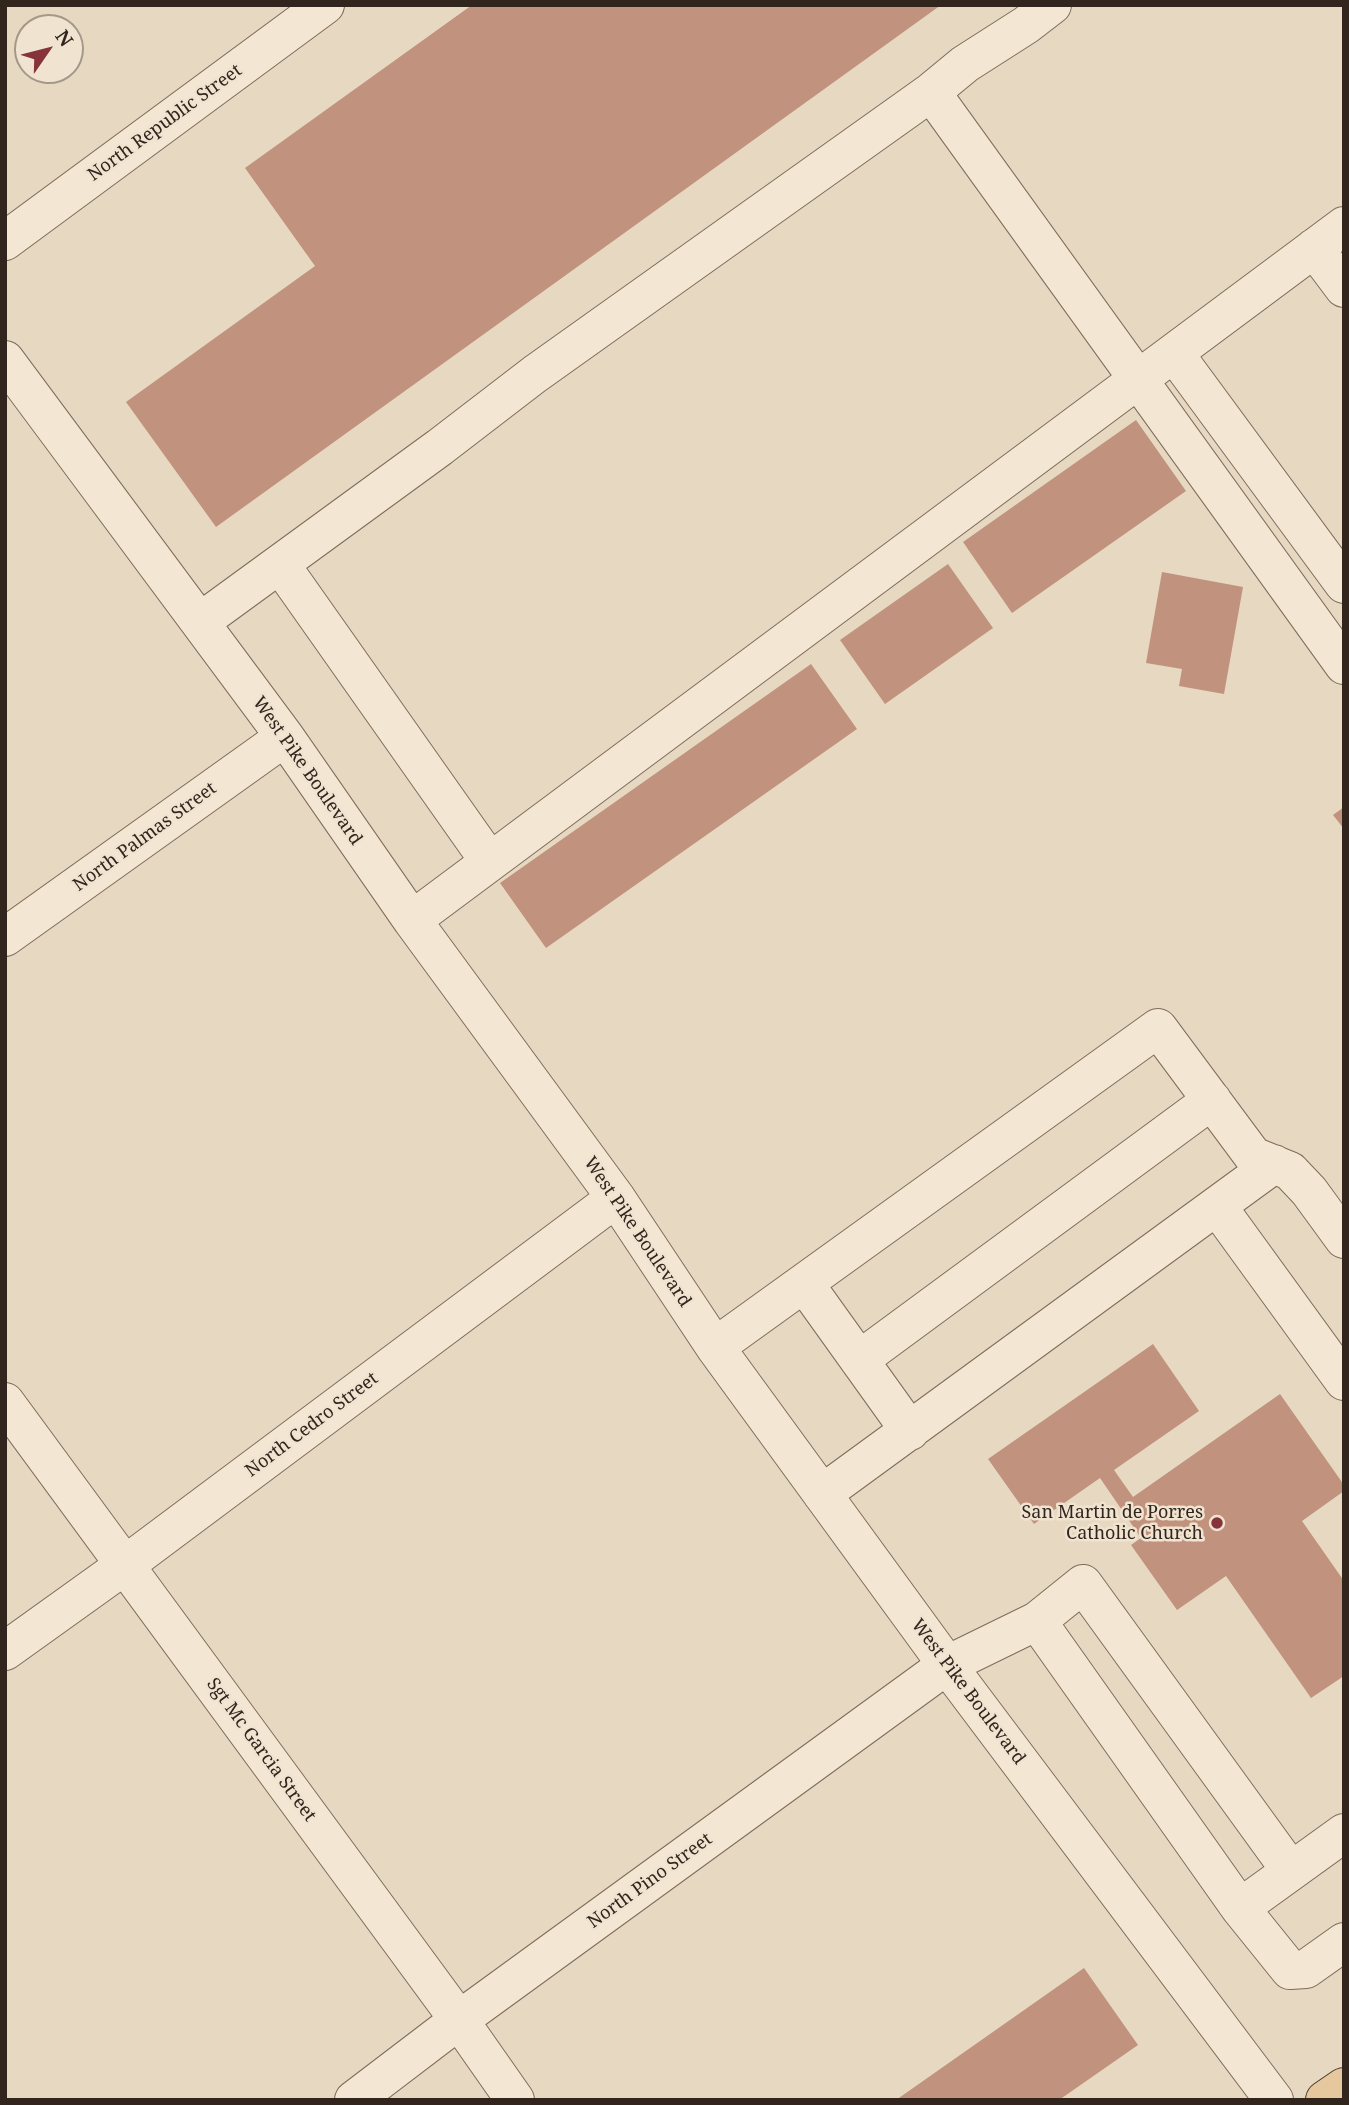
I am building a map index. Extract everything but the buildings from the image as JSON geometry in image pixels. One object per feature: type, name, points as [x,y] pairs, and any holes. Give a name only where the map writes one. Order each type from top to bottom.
[{"type":"main road","points":[[1325,2100],[1344,2087]]},
{"type":"street","name":"North Republic Street","points":[[5,241],[325,5]]},
{"type":"street","points":[[200,622],[535,374],[931,92],[965,64],[1052,5]]},
{"type":"street","points":[[931,92],[1344,665]]},
{"type":"street","points":[[412,920],[1329,237],[1344,288]]},
{"type":"street","points":[[1174,353],[1344,584]]},
{"type":"street","name":"West Pike Boulevard","points":[[5,360],[285,737],[412,920],[616,1198],[715,1347],[822,1494],[1274,2100]]},
{"type":"street","points":[[279,564],[490,862]]},
{"type":"street","name":"North Palmas Street","points":[[5,937],[285,737]]},
{"type":"street","points":[[715,1347],[1158,1028],[1253,1156],[1290,1171],[1310,1191],[1344,1239]]},
{"type":"street","points":[[859,1360],[1212,1100]]},
{"type":"street","points":[[822,1494],[1274,1164]]},
{"type":"street","name":"North Cedro Street","points":[[5,1651],[125,1565],[616,1198]]},
{"type":"street","points":[[1217,1206],[1344,1381]]},
{"type":"street","points":[[804,1283],[909,1431]]},
{"type":"street","name":"Sgt Mc Garcia Street","points":[[5,1402],[460,2020],[515,2100]]},
{"type":"street","name":"North Pino Street","points":[[354,2100],[947,1665],[1037,1621],[1083,1584],[1291,1871]]},
{"type":"street","points":[[1037,1621],[1240,1908],[1290,1970],[1306,1969],[1344,1942]]},
{"type":"street","points":[[1240,1908],[1344,1833]]},
{"type":"place","name":"San Martin de Porres Catholic Church","points":[[1217,1523]]}]
